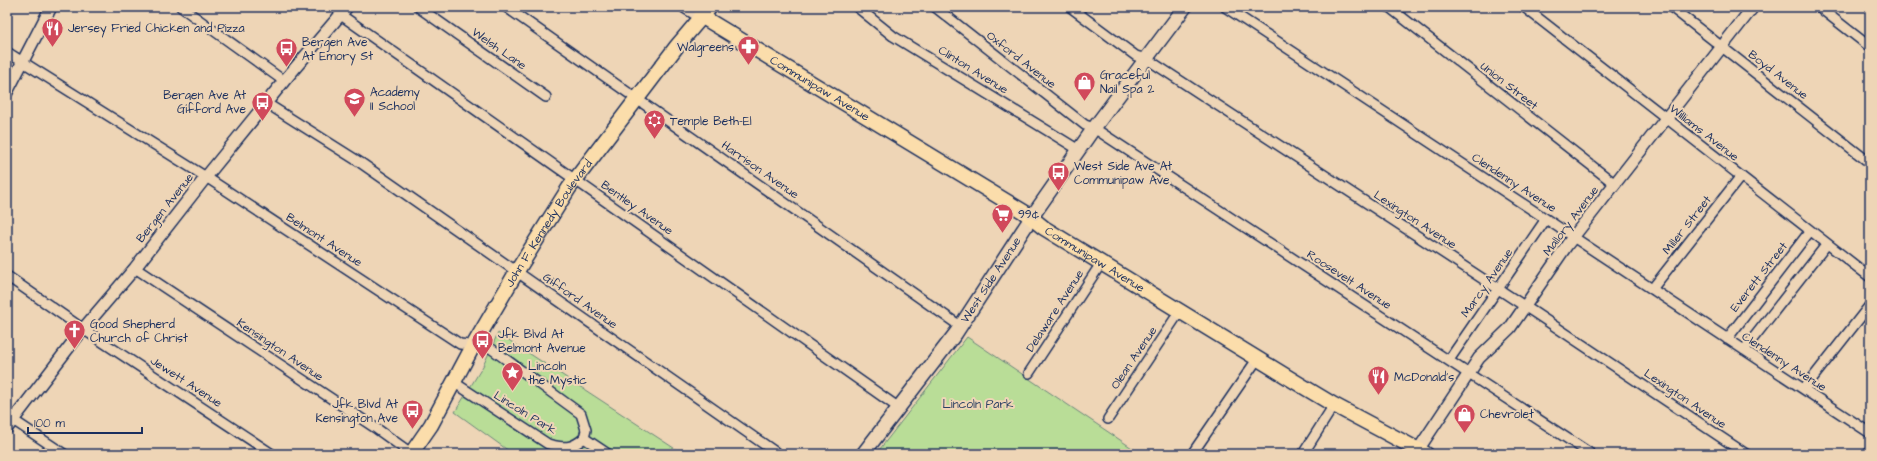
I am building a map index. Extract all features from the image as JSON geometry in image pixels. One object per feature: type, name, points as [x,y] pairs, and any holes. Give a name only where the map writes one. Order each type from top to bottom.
[{"type":"main road","name":"Communipaw Avenue","points":[[686,7],[705,12],[1031,218],[1044,228],[1334,405],[1420,453]]},
{"type":"main road","name":"West Side Avenue","points":[[863,454],[960,326],[1078,150],[1185,7]]},
{"type":"main road","name":"John F. Kennedy Boulevard","points":[[411,454],[431,425],[455,383],[473,346],[517,271],[576,180],[705,12]]},
{"type":"street","points":[[7,92],[51,7]]},
{"type":"street","points":[[181,7],[284,81]]},
{"type":"street","name":"Welsh Lane","points":[[418,7],[546,98]]},
{"type":"street","name":"Harrison Avenue","points":[[506,7],[960,326]]},
{"type":"street","name":"Clinton Avenue","points":[[857,7],[894,36],[1078,150]]},
{"type":"street","name":"Oxford Avenue","points":[[935,7],[1085,125],[1094,128]]},
{"type":"street","name":"Lexington Avenue","points":[[1070,7],[1136,56],[1147,59],[1526,307],[1746,454]]},
{"type":"street","name":"Clendenny Avenue","points":[[1225,7],[1870,433]]},
{"type":"street","name":"Union Street","points":[[1389,7],[1615,184]]},
{"type":"street","name":"Williams Avenue","points":[[1524,7],[1870,277]]},
{"type":"street","name":"Boyd Avenue","points":[[1671,7],[1870,163]]},
{"type":"street","name":"Mallory Avenue","points":[[1420,453],[1468,373],[1479,358],[1510,328],[1526,307],[1573,237],[1753,7]]},
{"type":"street","points":[[1818,7],[1870,47]]},
{"type":"street","name":"Bergen Avenue","points":[[9,421],[83,329],[135,268],[266,103],[344,11]]},
{"type":"street","name":"Bentley Avenue","points":[[344,11],[576,180],[899,408]]},
{"type":"street","name":"Belmont Avenue","points":[[7,52],[206,177],[460,344],[489,348],[581,414],[586,430],[584,438]]},
{"type":"street","name":"Gifford Avenue","points":[[266,103],[361,163],[778,454]]},
{"type":"street","name":"Roosevelt Avenue","points":[[1094,128],[1591,454]]},
{"type":"street","name":"Miller Street","points":[[1652,289],[1740,176]]},
{"type":"street","name":"Marcy Avenue","points":[[1449,360],[1546,219]]},
{"type":"street","name":"Everett Street","points":[[1727,338],[1810,231]]},
{"type":"street","points":[[1744,350],[1827,244]]},
{"type":"street","name":"Delaware Avenue","points":[[1029,373],[1102,262]]},
{"type":"street","name":"Kensington Avenue","points":[[135,268],[377,429],[411,454]]},
{"type":"street","name":"Jewett Avenue","points":[[7,276],[83,329],[272,454]]},
{"type":"street","points":[[1804,389],[1870,305]]},
{"type":"street","name":"Olean Avenue","points":[[1108,419],[1180,311]]},
{"type":"street","points":[[1192,454],[1258,358]]},
{"type":"street","name":"Lincoln Park","points":[[455,383],[548,444],[563,448],[576,445],[584,438]]},
{"type":"street","points":[[1303,454],[1334,405]]},
{"type":"street","points":[[9,421],[64,454]]},
{"type":"street","points":[[584,438],[608,454]]},
{"type":"street","points":[[1868,454],[1870,450]]},
{"type":"green space","points":[[498,333],[683,454],[513,454],[455,412],[483,366]]},
{"type":"green space","name":"Lincoln Park","points":[[967,337],[1141,454],[876,454]]},
{"type":"place","name":"Jersey Fried Chicken and Pizza","points":[[53,48]]},
{"type":"place","name":"Walgreens","points":[[749,66]]},
{"type":"place","name":"Bergen Ave At Emory St","points":[[287,68]]},
{"type":"place","name":"Graceful Nail Spa 2","points":[[1085,102]]},
{"type":"place","name":"Academy II School","points":[[355,118]]},
{"type":"place","name":"Bergen Ave At Gifford Ave","points":[[262,122]]},
{"type":"place","name":"Temple Beth-El","points":[[655,140]]},
{"type":"place","name":"West Side Ave At Communipaw Ave","points":[[1058,192]]},
{"type":"place","name":"99¢","points":[[1003,234]]},
{"type":"place","name":"Good Shepherd Church of Christ","points":[[74,350]]},
{"type":"place","name":"Jfk Blvd At Belmont Avenue","points":[[482,360]]},
{"type":"place","name":"Lincoln the Mystic","points":[[512,392]]},
{"type":"place","name":"McDonald's","points":[[1379,396]]},
{"type":"place","name":"Jfk Blvd At Kensington Ave","points":[[413,430]]},
{"type":"place","name":"Chevrolet","points":[[1465,434]]}]
